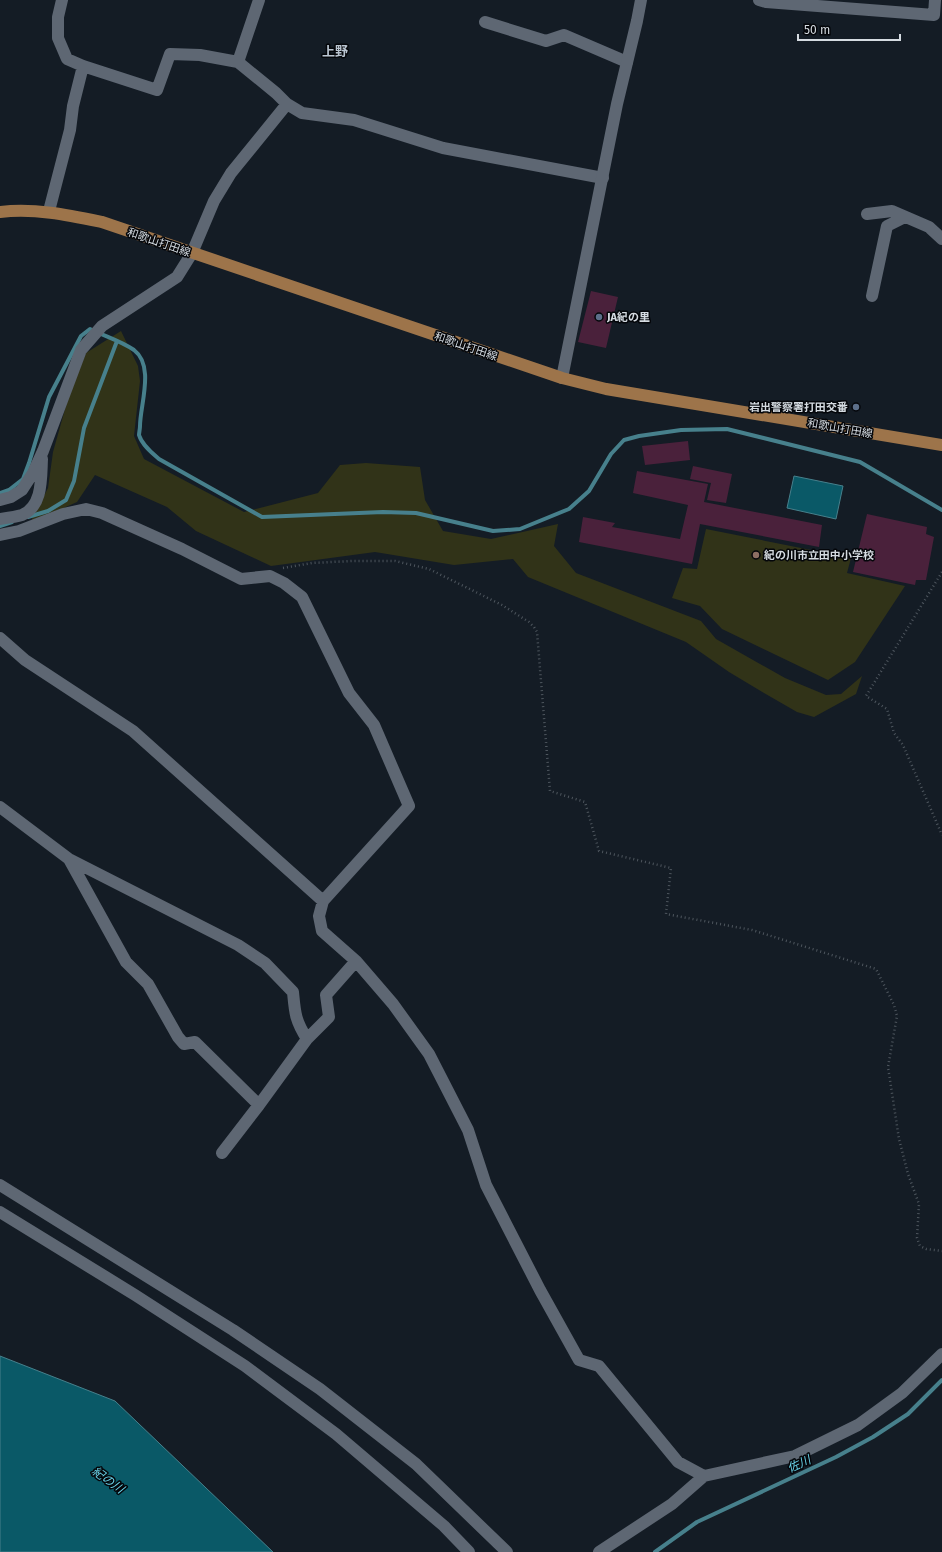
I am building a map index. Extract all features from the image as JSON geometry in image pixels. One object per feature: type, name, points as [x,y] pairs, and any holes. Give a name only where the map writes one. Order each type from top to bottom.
[{"type":"main road","name":"和歌山打田線","points":[[0,212],[49,211],[102,222],[562,378],[606,389],[942,445]]},
{"type":"street","points":[[62,0],[58,17],[58,38],[67,59],[83,66],[157,90],[170,54],[200,55],[238,62],[287,104],[302,113],[354,120],[443,148],[495,159],[538,164],[603,178]]},
{"type":"street","points":[[238,62],[259,0]]},
{"type":"street","points":[[562,378],[617,104],[641,0]]},
{"type":"street","points":[[759,0],[766,2],[934,15],[935,0]]},
{"type":"street","points":[[485,22],[546,41],[564,35],[627,62]]},
{"type":"street","points":[[49,211],[70,130],[73,106],[83,66]]},
{"type":"street","points":[[0,500],[11,498],[22,490],[33,473],[43,451],[81,350],[102,326],[132,308],[177,277],[192,253],[214,201],[231,173],[287,104]]},
{"type":"street","points":[[867,214],[892,211],[929,227],[942,239]]},
{"type":"street","points":[[872,296],[887,226],[905,217]]},
{"type":"street","points":[[0,519],[22,515],[32,507],[40,490],[43,451]]},
{"type":"street","points":[[0,535],[19,531],[64,514],[86,509],[102,513],[182,549],[241,579],[270,576],[284,583],[302,597],[349,693],[374,725],[409,806],[323,901],[319,916],[322,931],[356,961],[393,1004],[428,1054],[468,1130],[486,1185],[578,1360],[599,1366],[678,1462],[704,1476]]},
{"type":"street","points":[[0,638],[25,660],[133,731],[323,901]]},
{"type":"street","points":[[0,807],[69,859],[238,945],[264,963],[293,992],[295,1017],[307,1039]]},
{"type":"street","points":[[69,859],[126,962],[148,984],[178,1037],[184,1044],[195,1042],[259,1105]]},
{"type":"street","points":[[222,1153],[307,1039],[329,1017],[326,995],[356,961]]},
{"type":"street","points":[[0,1185],[233,1330],[320,1389],[416,1464],[507,1552]]},
{"type":"street","points":[[0,1212],[135,1295],[245,1366],[336,1434],[444,1526],[469,1552]]},
{"type":"street","points":[[599,1552],[672,1504],[704,1476],[796,1456],[858,1424],[902,1394],[942,1354]]},
{"type":"path","points":[[270,576],[276,570],[312,563],[395,561],[429,569],[502,605],[534,626],[537,632],[550,791],[585,802],[599,851],[671,868],[666,914],[752,930],[876,970],[894,1005],[897,1016],[888,1067],[899,1139],[908,1174],[919,1204],[917,1238],[920,1246],[926,1249],[942,1251]]},
{"type":"path","points":[[942,572],[866,696],[887,709],[894,733],[903,745],[942,835]]},
{"type":"green space","points":[[121,331],[138,366],[140,381],[134,436],[144,459],[244,512],[318,493],[340,465],[366,463],[420,467],[425,500],[443,531],[491,539],[558,524],[554,546],[576,573],[701,621],[716,639],[785,678],[826,695],[841,694],[862,676],[856,694],[814,717],[797,712],[729,672],[686,642],[528,577],[513,559],[454,565],[375,552],[271,566],[196,531],[167,507],[95,475],[77,502],[30,523],[48,488],[53,452],[67,402],[86,353]]},
{"type":"green space","points":[[706,529],[851,558],[847,573],[905,586],[855,662],[828,680],[722,629],[700,606],[672,598],[683,568],[697,569]]},
{"type":"water","points":[[794,476],[843,486],[836,519],[787,508]]},
{"type":"water","name":"紀の川","points":[[0,1356],[115,1401],[273,1552],[0,1552]]},
{"type":"building","points":[[591,291],[618,297],[606,348],[578,342]]},
{"type":"building","points":[[688,441],[690,460],[645,465],[642,446]]},
{"type":"building","points":[[693,466],[732,474],[726,503],[707,500],[711,483],[690,479]]},
{"type":"building","points":[[637,471],[708,484],[704,502],[822,525],[819,547],[700,524],[692,564],[579,542],[583,517],[615,523],[612,527],[680,539],[688,505],[633,493]]},
{"type":"building","points":[[867,514],[927,527],[926,534],[934,537],[926,580],[916,580],[915,585],[853,572]]},
{"type":"waterway","points":[[0,493],[9,490],[23,479],[49,397],[81,336],[90,329],[129,347],[140,357],[144,366],[145,376],[139,435],[142,442],[159,459],[262,517],[383,512],[416,513],[493,531],[520,529],[569,509],[589,491],[611,454],[624,440],[639,436],[681,430],[727,429],[860,462],[942,510]]},
{"type":"waterway","points":[[28,517],[48,511],[66,500],[74,481],[84,428],[117,341]]},
{"type":"waterway","points":[[0,526],[12,522]]},
{"type":"waterway","name":"佐川","points":[[655,1552],[697,1522],[836,1457],[873,1437],[908,1414],[942,1380]]},
{"type":"place","name":"JA紀の里","points":[[599,317]]},
{"type":"place","name":"岩出警察署打田交番","points":[[856,407]]},
{"type":"place","name":"紀の川市立田中小学校","points":[[756,555]]},
{"type":"district","name":"上野","points":[[335,51]]}]
